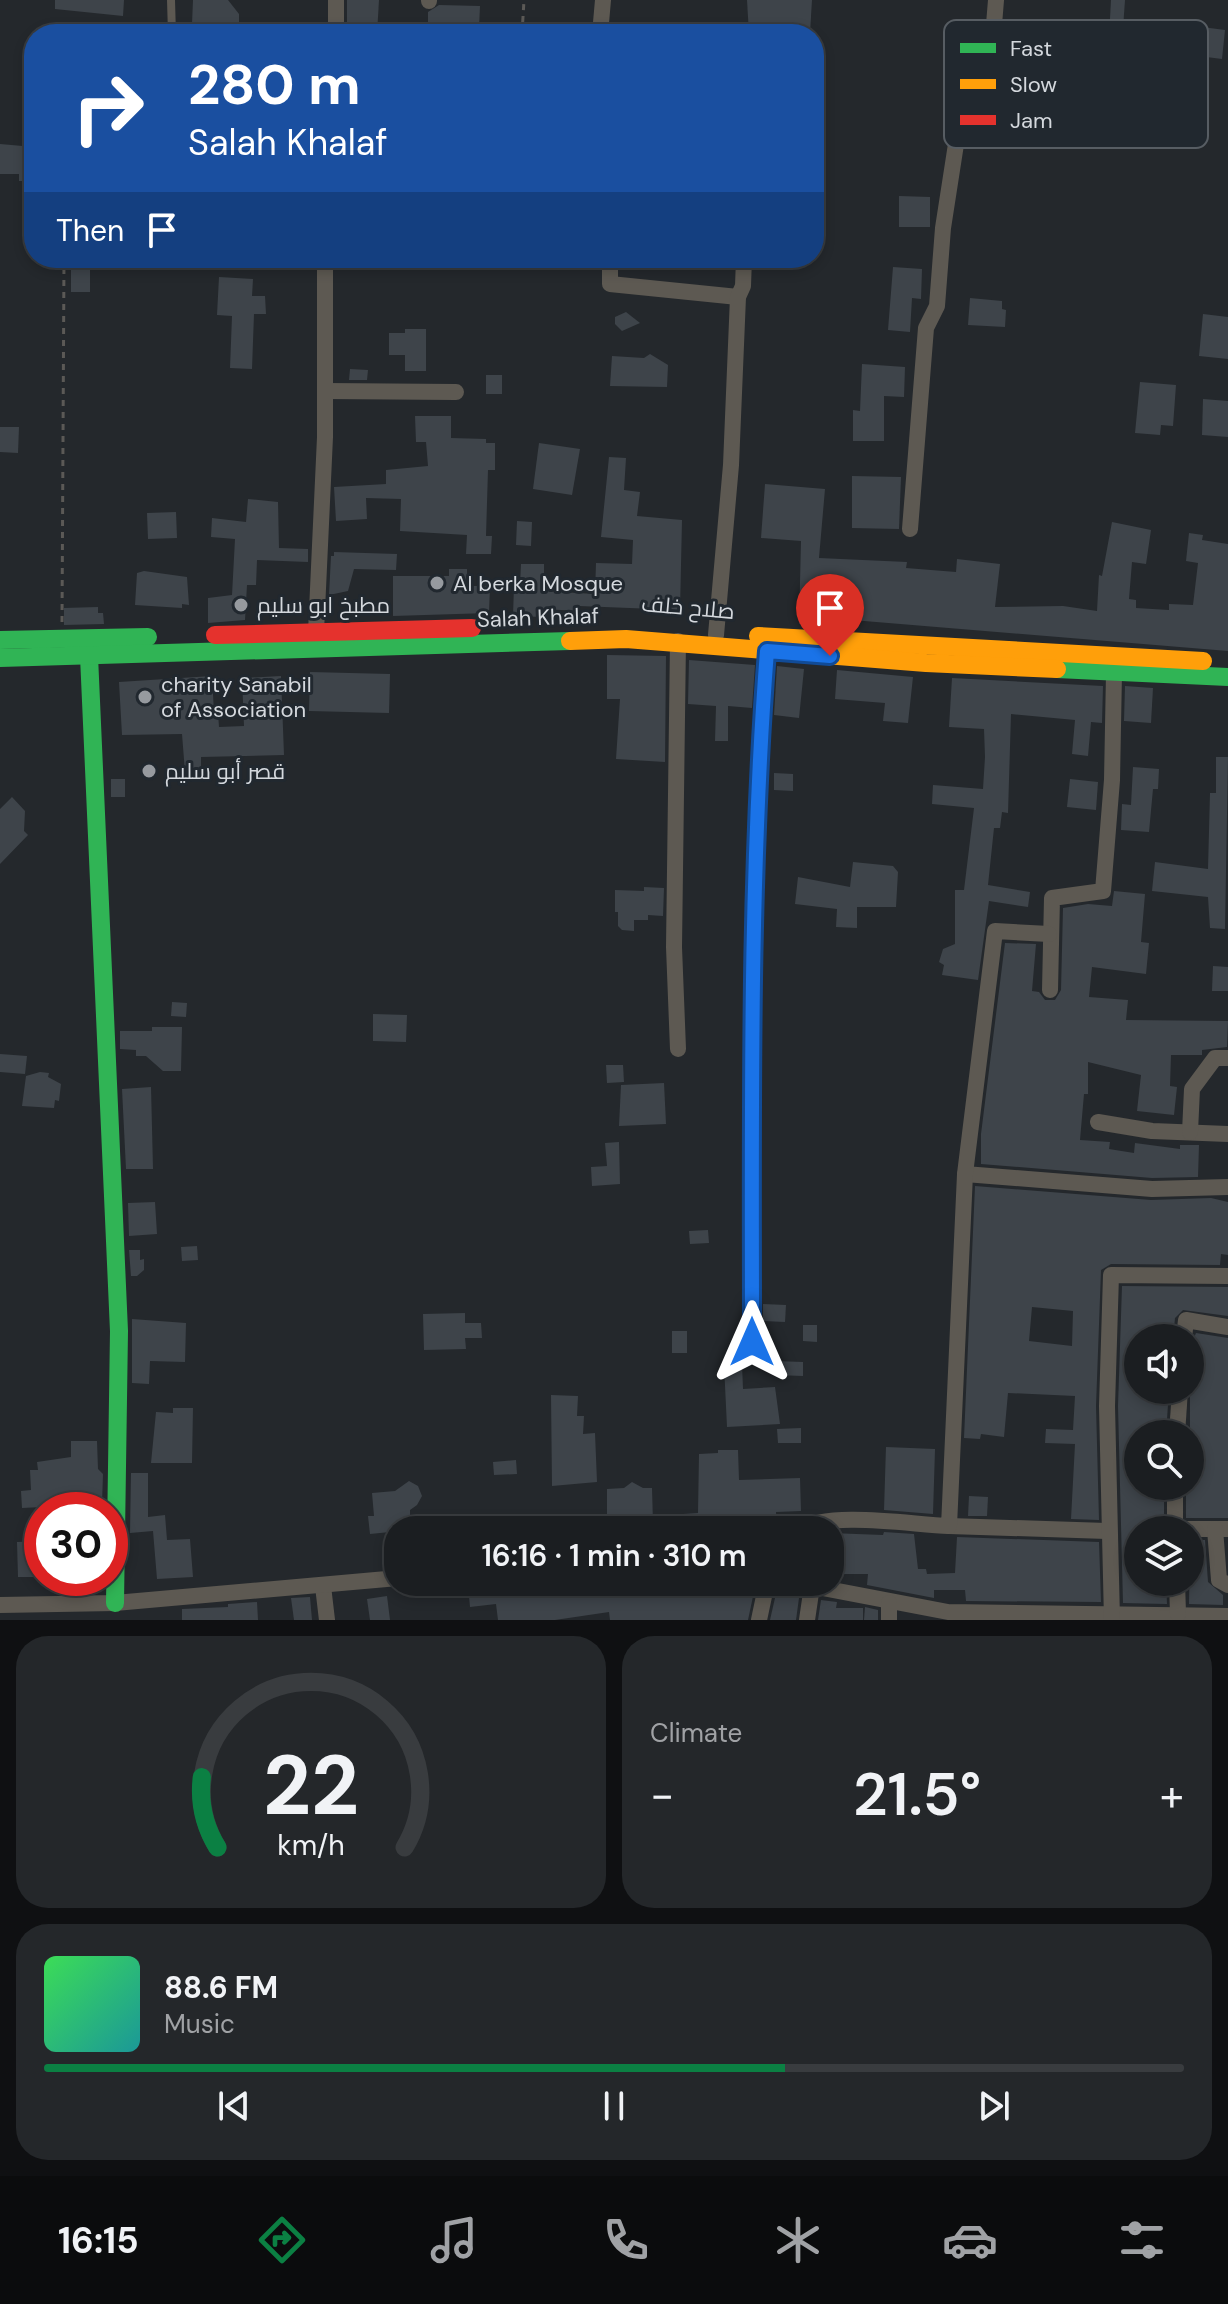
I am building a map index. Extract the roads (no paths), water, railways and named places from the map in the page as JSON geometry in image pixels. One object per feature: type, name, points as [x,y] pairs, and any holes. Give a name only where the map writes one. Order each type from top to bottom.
[{"type":"main road","name":"صلاح خلف","points":[[0,640],[642,626],[716,635],[851,639],[1228,662]]},
{"type":"main road","name":"Salah Khalaf","points":[[89,656],[590,639],[678,641],[767,651],[1114,673],[1228,677]]},
{"type":"main road","points":[[0,658],[89,656],[119,1331],[115,1603]]},
{"type":"street","points":[[336,0],[336,24]]},
{"type":"street","points":[[601,24],[603,0]]},
{"type":"street","points":[[994,20],[996,0]]},
{"type":"street","points":[[910,529],[926,328],[937,306],[943,228],[955,148]]},
{"type":"street","points":[[316,632],[325,391],[325,268]]},
{"type":"street","points":[[610,268],[610,284],[738,297]]},
{"type":"street","points":[[716,635],[731,465],[738,297],[743,286],[744,268]]},
{"type":"street","points":[[325,391],[456,392]]},
{"type":"street","points":[[678,641],[674,947],[678,1049]]},
{"type":"street","points":[[752,1342],[751,1066],[759,754],[767,651]]},
{"type":"street","points":[[1050,990],[1052,898],[1103,891],[1112,780],[1114,673]]},
{"type":"street","points":[[949,1526],[965,1174],[995,931],[1049,934]]},
{"type":"street","points":[[1190,1132],[1192,1089],[1215,1058],[1228,1058]]},
{"type":"street","points":[[1098,1122],[1152,1131],[1228,1134]]},
{"type":"street","points":[[965,1174],[1152,1189],[1228,1187]]},
{"type":"street","points":[[1112,1617],[1107,1531],[1111,1275],[1228,1276]]},
{"type":"street","points":[[1186,1324],[1186,1320],[1228,1327]]},
{"type":"street","points":[[844,1522],[1107,1531]]},
{"type":"street","points":[[1222,1529],[1219,1580],[1228,1585]]},
{"type":"street","points":[[0,1605],[115,1603],[384,1579]]},
{"type":"street","points":[[323,1586],[327,1620]]},
{"type":"street","points":[[759,1620],[764,1596]]},
{"type":"street","points":[[807,1620],[811,1596]]},
{"type":"street","points":[[842,1596],[889,1612],[1228,1616]]},
{"type":"street","points":[[1177,1596],[1178,1614]]},
{"type":"lane","points":[[171,0],[172,24]]},
{"type":"place","name":"Al berka Mosque","points":[[437,583]]},
{"type":"place","name":"مطبخ ابو سليم","points":[[241,605]]},
{"type":"place","name":"charity Sanabil of Association","points":[[145,697]]},
{"type":"place","name":"قصر أبو سليم","points":[[149,771]]}]
